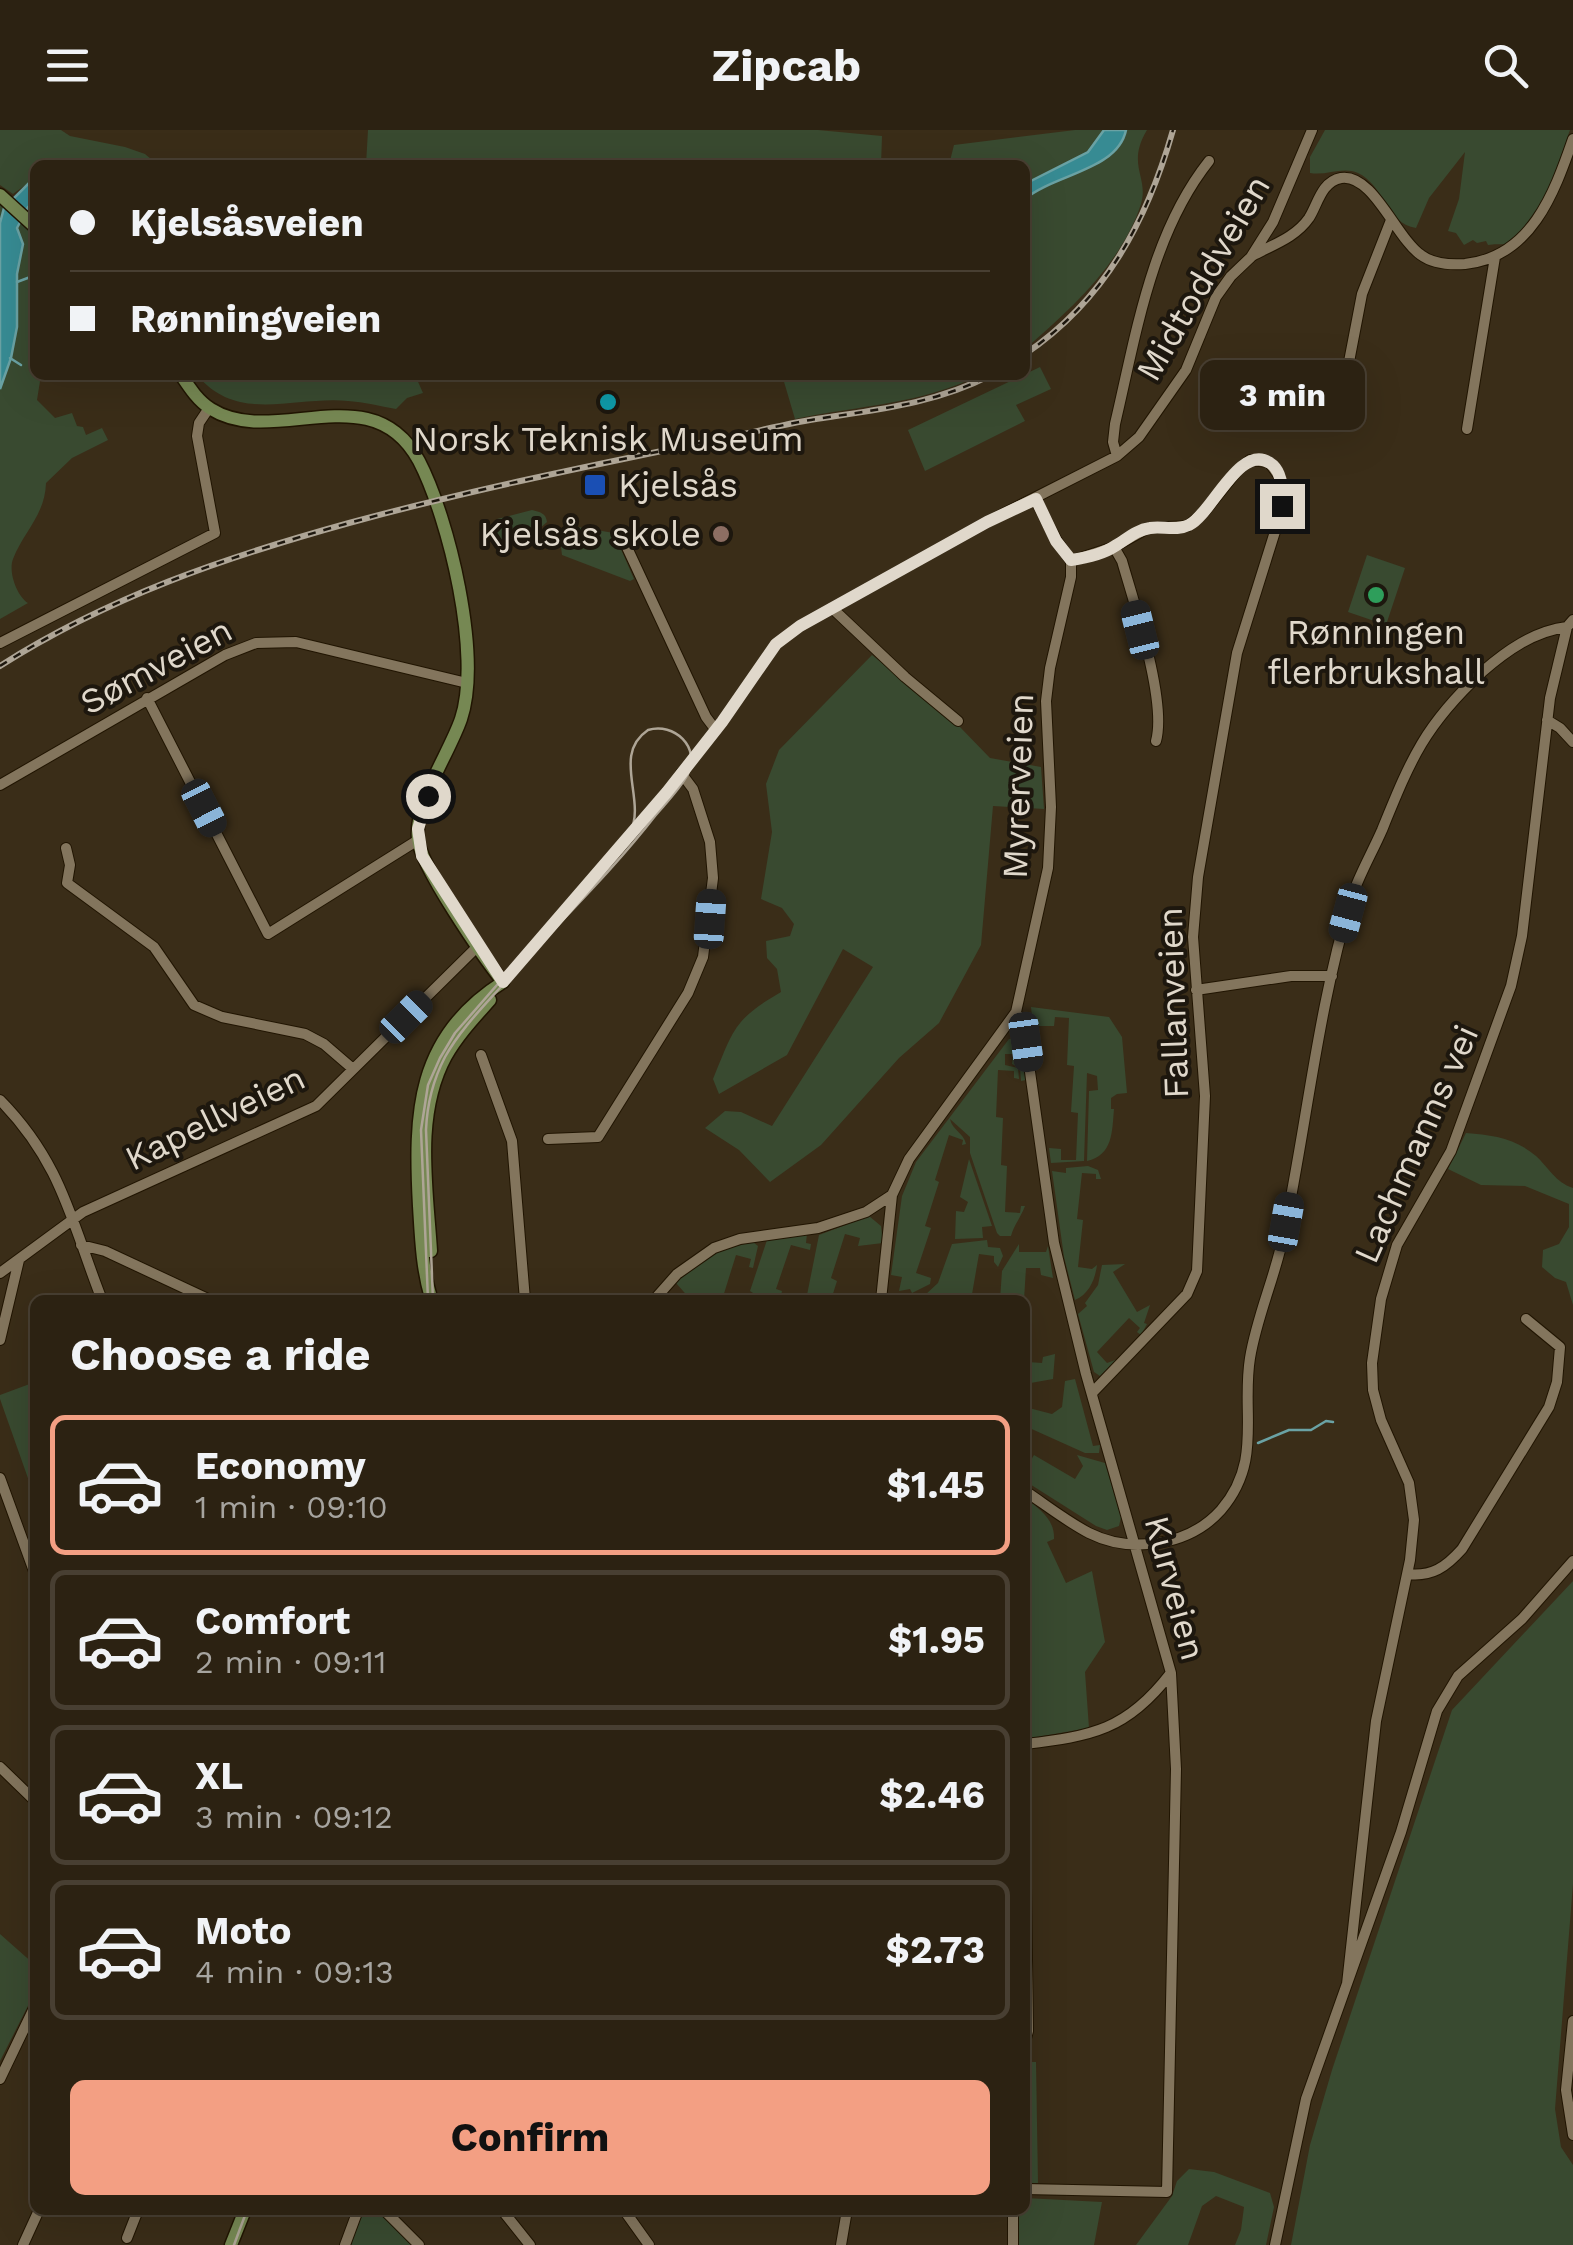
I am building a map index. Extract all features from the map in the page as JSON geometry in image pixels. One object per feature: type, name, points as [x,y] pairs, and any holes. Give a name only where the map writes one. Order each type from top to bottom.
[{"type":"main road","points":[[0,195],[30,222]]},
{"type":"main road","points":[[185,380],[209,408],[227,417],[357,417],[390,428],[405,440],[422,469],[452,557],[464,626],[463,712],[421,811],[418,840],[431,872],[503,982],[484,994],[446,1038],[420,1099],[417,1170],[424,1274],[430,1295]]},
{"type":"main road","points":[[231,2245],[242,2215]]},
{"type":"street","name":"Midtoddveien","points":[[503,982],[681,773],[776,644],[832,608],[987,522],[1117,456],[1138,437],[1186,370],[1216,298],[1230,276],[1251,257],[1282,205],[1312,130]]},
{"type":"street","points":[[1251,257],[1294,234],[1309,218],[1326,185],[1336,179],[1358,181],[1412,247],[1427,259],[1457,265],[1495,257],[1520,242],[1539,216],[1573,138]]},
{"type":"street","points":[[1117,456],[1116,424],[1154,269],[1173,220],[1209,161]]},
{"type":"street","points":[[1343,394],[1362,294],[1390,220]]},
{"type":"street","points":[[1467,429],[1495,257]]},
{"type":"street","points":[[0,643],[216,533],[197,436],[199,423],[209,408]]},
{"type":"street","name":"Fallanveien","points":[[1092,1392],[1187,1294],[1197,1272],[1205,1096],[1193,937],[1198,877],[1237,653],[1279,520],[1283,498],[1279,476],[1269,462],[1256,459],[1241,466],[1205,512],[1188,526],[1148,528],[1114,547]]},
{"type":"street","points":[[1036,499],[1056,541],[1071,560],[1114,547],[1122,561],[1151,674],[1156,741]]},
{"type":"street","points":[[624,542],[715,729]]},
{"type":"street","name":"Myrerveien","points":[[892,1195],[909,1159],[1016,1012],[1048,868],[1051,807],[1046,700],[1070,590],[1071,560]]},
{"type":"street","points":[[832,608],[958,721]]},
{"type":"street","points":[[1030,1494],[1101,1538],[1159,1544],[1188,1535],[1206,1524],[1227,1502],[1246,1463],[1250,1441],[1250,1357],[1284,1238],[1304,1110],[1352,895],[1424,736],[1439,715],[1493,662],[1537,635],[1570,623]]},
{"type":"street","name":"Lachmanns vei","points":[[1354,1951],[1376,1721],[1407,1574],[1414,1520],[1412,1492],[1381,1420],[1372,1381],[1381,1299],[1397,1245],[1451,1151],[1508,999],[1520,948],[1546,720],[1570,623]]},
{"type":"street","name":"Sømveien","points":[[0,785],[225,654],[268,642],[308,644],[466,683]]},
{"type":"street","points":[[147,698],[268,934],[418,840]]},
{"type":"street","points":[[1546,720],[1573,742]]},
{"type":"street","points":[[548,1139],[598,1137],[688,993],[703,957],[713,878],[710,842],[693,789],[681,773]]},
{"type":"street","points":[[66,848],[70,865],[68,883],[154,947],[194,1005],[222,1017],[304,1034],[324,1044],[353,1069]]},
{"type":"street","name":"Kapellveien","points":[[0,1273],[94,1207],[308,1111],[478,945]]},
{"type":"street","points":[[1196,990],[1291,976],[1332,976]]},
{"type":"street","name":"Kurveien","points":[[1016,1012],[1024,1029],[1054,1243],[1171,1673],[1176,1769],[1168,2192],[1030,2189]]},
{"type":"street","points":[[481,1055],[512,1142],[525,1295]]},
{"type":"street","points":[[0,1100],[39,1144],[73,1220],[100,1295]]},
{"type":"street","points":[[658,1295],[676,1274],[714,1248],[818,1228],[866,1212],[892,1195]]},
{"type":"street","points":[[882,1295],[892,1195]]},
{"type":"street","points":[[81,1245],[104,1251],[199,1295]]},
{"type":"street","points":[[0,1340],[19,1259]]},
{"type":"street","points":[[1407,1574],[1437,1570],[1462,1550],[1549,1407],[1557,1382],[1560,1347],[1526,1319]]},
{"type":"street","points":[[0,1478],[30,1560]]},
{"type":"street","points":[[1275,2245],[1306,2099],[1347,1984],[1354,1951],[1408,1812],[1431,1723],[1461,1674],[1534,1607],[1573,1560]]},
{"type":"street","points":[[1030,1743],[1103,1730],[1144,1703],[1171,1673]]},
{"type":"street","points":[[0,1766],[30,1796]]},
{"type":"street","points":[[0,2079],[30,2016]]},
{"type":"street","points":[[1573,2021],[1566,2081],[1573,2134]]},
{"type":"street","points":[[23,2245],[36,2215]]},
{"type":"street","points":[[127,2238],[136,2215]]},
{"type":"street","points":[[345,2245],[356,2215]]},
{"type":"street","points":[[389,2215],[419,2245]]},
{"type":"street","points":[[506,2215],[530,2245]]},
{"type":"street","points":[[628,2215],[650,2245]]},
{"type":"street","points":[[841,2245],[846,2215]]},
{"type":"street","points":[[1013,2215],[1013,2245]]},
{"type":"green space","points":[[0,130],[61,130],[70,136],[125,147],[152,160],[30,160],[30,182],[13,194],[0,185]]},
{"type":"green space","points":[[368,130],[818,130],[882,136],[881,160],[366,160]]},
{"type":"green space","points":[[1104,130],[1088,152],[1030,181],[1030,160],[950,160],[954,145]]},
{"type":"green space","points":[[1126,130],[1147,130],[1138,153],[1143,195],[1132,226],[1093,284],[1030,344],[1030,196],[1098,163],[1120,144]]},
{"type":"green space","points":[[1325,130],[1570,130],[1547,192],[1521,234],[1505,244],[1488,245],[1486,241],[1473,240],[1464,245],[1456,233],[1448,231],[1459,199],[1465,152],[1429,198],[1416,228],[1398,219],[1374,186],[1358,173],[1310,173],[1310,157]]},
{"type":"green space","points":[[0,204],[30,231],[30,380],[40,380],[37,400],[55,418],[72,413],[86,435],[102,428],[108,440],[72,458],[46,483],[42,504],[12,564],[15,583],[28,603],[0,619]]},
{"type":"green space","points":[[1040,367],[1051,389],[1016,405],[1025,421],[925,471],[908,430],[1013,380],[1030,380],[1030,372]]},
{"type":"green space","points":[[202,380],[417,380],[423,393],[407,398],[396,409],[327,400],[248,403],[213,390]]},
{"type":"green space","points":[[783,380],[968,380],[912,398],[795,419]]},
{"type":"green space","points":[[532,510],[544,515],[547,522],[536,532],[500,540],[494,532],[497,519]]},
{"type":"green space","points":[[566,525],[614,533],[634,579],[630,581],[562,555],[560,539]]},
{"type":"green space","name":"Rønningen flerbrukshall","points":[[1367,555],[1405,568],[1386,625],[1348,612]]},
{"type":"green space","points":[[872,655],[958,725],[990,758],[1041,767],[1044,809],[993,806],[981,945],[939,1023],[899,1058],[821,1145],[770,1182],[739,1150],[705,1128],[725,1111],[741,1112],[772,1126],[873,967],[843,949],[787,1055],[719,1094],[713,1079],[737,1027],[753,1010],[781,992],[777,969],[767,958],[766,941],[790,936],[794,924],[782,908],[761,899],[772,832],[766,784],[779,750]]},
{"type":"green space","points":[[1031,1007],[1109,1017],[1122,1037],[1127,1093],[1111,1098],[1111,1134],[1106,1148],[1096,1158],[1087,1161],[1089,1091],[1098,1090],[1097,1076],[1087,1073],[1084,1161],[1051,1163],[1049,1148],[1061,1149],[1061,1160],[1076,1160],[1078,1113],[1071,1112],[1074,1066],[1067,1065],[1069,1018],[1055,1017],[1054,1026],[1033,1026]]},
{"type":"green space","points":[[1009,1039],[1021,1048],[1026,1080],[1021,1081],[1020,1068],[1012,1064],[1013,1054],[1005,1054],[1005,1065],[1018,1068],[1019,1079],[1014,1078],[1014,1071],[998,1070],[996,1117],[1003,1118],[1005,1212],[1020,1213],[1021,1206],[1025,1206],[1011,1236],[1000,1236],[970,1153],[970,1137],[950,1119],[966,1144],[949,1135],[935,1180],[939,1182],[925,1226],[931,1228],[916,1273],[931,1278],[930,1284],[912,1293],[910,1289],[899,1291],[902,1277],[891,1275],[902,1196],[916,1162]]},
{"type":"green space","points":[[1466,1133],[1494,1136],[1520,1145],[1573,1188],[1573,1305],[1566,1282],[1542,1267],[1543,1250],[1559,1244],[1569,1227],[1569,1204],[1525,1186],[1481,1185],[1448,1169]]},
{"type":"green space","points":[[969,1159],[992,1226],[982,1227],[983,1238],[955,1239],[956,1211],[964,1212],[968,1202],[960,1197]]},
{"type":"green space","points":[[1088,1166],[1098,1170],[1101,1179],[1096,1179],[1096,1174],[1082,1173],[1077,1219],[1083,1220],[1078,1267],[1092,1269],[1097,1265],[1090,1286],[1075,1300],[1064,1257],[1052,1171],[1066,1173],[1066,1168]]},
{"type":"green space","points":[[869,1216],[881,1226],[883,1243],[858,1246],[860,1238],[845,1234],[831,1278],[837,1281],[833,1295],[807,1295],[819,1235]]},
{"type":"green space","points":[[807,1234],[806,1243],[811,1244],[810,1250],[791,1245],[776,1289],[782,1291],[781,1295],[756,1295],[750,1291],[767,1240]]},
{"type":"green space","points":[[987,1240],[988,1247],[1000,1248],[1003,1256],[998,1267],[994,1256],[979,1254],[972,1295],[925,1295],[938,1283],[952,1244]]},
{"type":"green space","points":[[753,1242],[758,1246],[753,1268],[749,1267],[751,1259],[736,1255],[724,1295],[687,1295],[676,1283],[692,1267]]},
{"type":"green space","points":[[1019,1244],[1019,1252],[1046,1252],[1048,1246],[1053,1278],[1041,1275],[1040,1268],[1026,1268],[1024,1295],[1000,1295],[1002,1271]]},
{"type":"green space","points":[[1125,1264],[1113,1272],[1137,1312],[1150,1305],[1144,1323],[1147,1324],[1141,1335],[1137,1332],[1140,1328],[1129,1318],[1097,1352],[1107,1363],[1118,1359],[1100,1376],[1094,1372],[1078,1314],[1098,1285],[1102,1265]]},
{"type":"green space","points":[[1055,1354],[1053,1379],[1030,1383],[1030,1362],[1042,1363],[1043,1357]]},
{"type":"green space","points":[[1075,1379],[1093,1446],[1100,1445],[1099,1453],[1085,1453],[1030,1428],[1030,1408],[1052,1414],[1062,1407],[1065,1381]]},
{"type":"green space","points":[[30,1384],[30,1484],[0,1399],[0,1395]]},
{"type":"green space","points":[[1034,1455],[1075,1479],[1083,1466],[1077,1455],[1105,1463],[1121,1517],[1119,1526],[1107,1530],[1096,1526],[1030,1484]]},
{"type":"green space","points":[[1030,1502],[1052,1526],[1054,1539],[1047,1542],[1066,1583],[1092,1571],[1105,1642],[1085,1672],[1089,1728],[1030,1738]]},
{"type":"green space","points":[[1573,1581],[1573,1884],[1555,2109],[1561,2147],[1573,2165],[1573,2245],[1291,2245],[1310,2145],[1332,2070],[1452,1710]]},
{"type":"green space","points":[[0,1934],[30,1961],[30,2002],[0,2061]]},
{"type":"green space","points":[[1030,2062],[1036,2062],[1038,2183],[1030,2183]]},
{"type":"green space","points":[[1189,2169],[1214,2172],[1270,2193],[1274,2207],[1266,2245],[1235,2245],[1244,2207],[1216,2196],[1202,2206],[1188,2245],[1136,2245]]},
{"type":"green space","points":[[1030,2198],[1102,2202],[1094,2245],[1016,2245],[1017,2215],[1030,2215]]},
{"type":"green space","points":[[359,2215],[385,2215],[415,2245],[348,2245]]},
{"type":"water","points":[[1104,130],[1126,130],[1121,143],[1098,163],[1030,196],[1030,181],[1088,152]]},
{"type":"water","points":[[30,182],[30,206],[17,228],[23,244],[17,274],[17,327],[0,389],[0,223],[4,208]]},
{"type":"waterway","points":[[17,282],[30,277]]},
{"type":"waterway","points":[[10,358],[21,365]]},
{"type":"waterway","points":[[1258,1443],[1289,1430],[1311,1430],[1326,1421],[1333,1422]]},
{"type":"tram line","points":[[428,1295],[421,1130],[428,1085],[455,1033],[630,833],[635,806],[631,765],[637,740],[648,730],[658,728],[676,733],[691,755],[685,780],[620,858],[474,1017],[451,1046],[437,1075],[426,1130],[433,1295]]},
{"type":"tram line","points":[[234,2245],[245,2215]]},
{"type":"railway","points":[[1030,350],[1078,309],[1119,256],[1150,196],[1173,130]]},
{"type":"railway","points":[[0,666],[125,599],[303,536],[541,476],[789,424],[909,404],[980,380]]},
{"type":"place","name":"Norsk Teknisk Museum","points":[[608,402]]},
{"type":"place","name":"Kjelsås","points":[[595,485]]},
{"type":"place","name":"Kjelsås skole","points":[[721,534]]},
{"type":"place","name":"Rønningen flerbrukshall","points":[[1376,595]]},
{"type":"route","points":[[428,796],[418,829],[422,856],[503,982],[667,792],[776,644],[800,626],[1036,499],[1056,541],[1071,560],[1114,547],[1131,534],[1148,528],[1188,526],[1250,460],[1261,459],[1273,465],[1283,491],[1282,506]]}]
